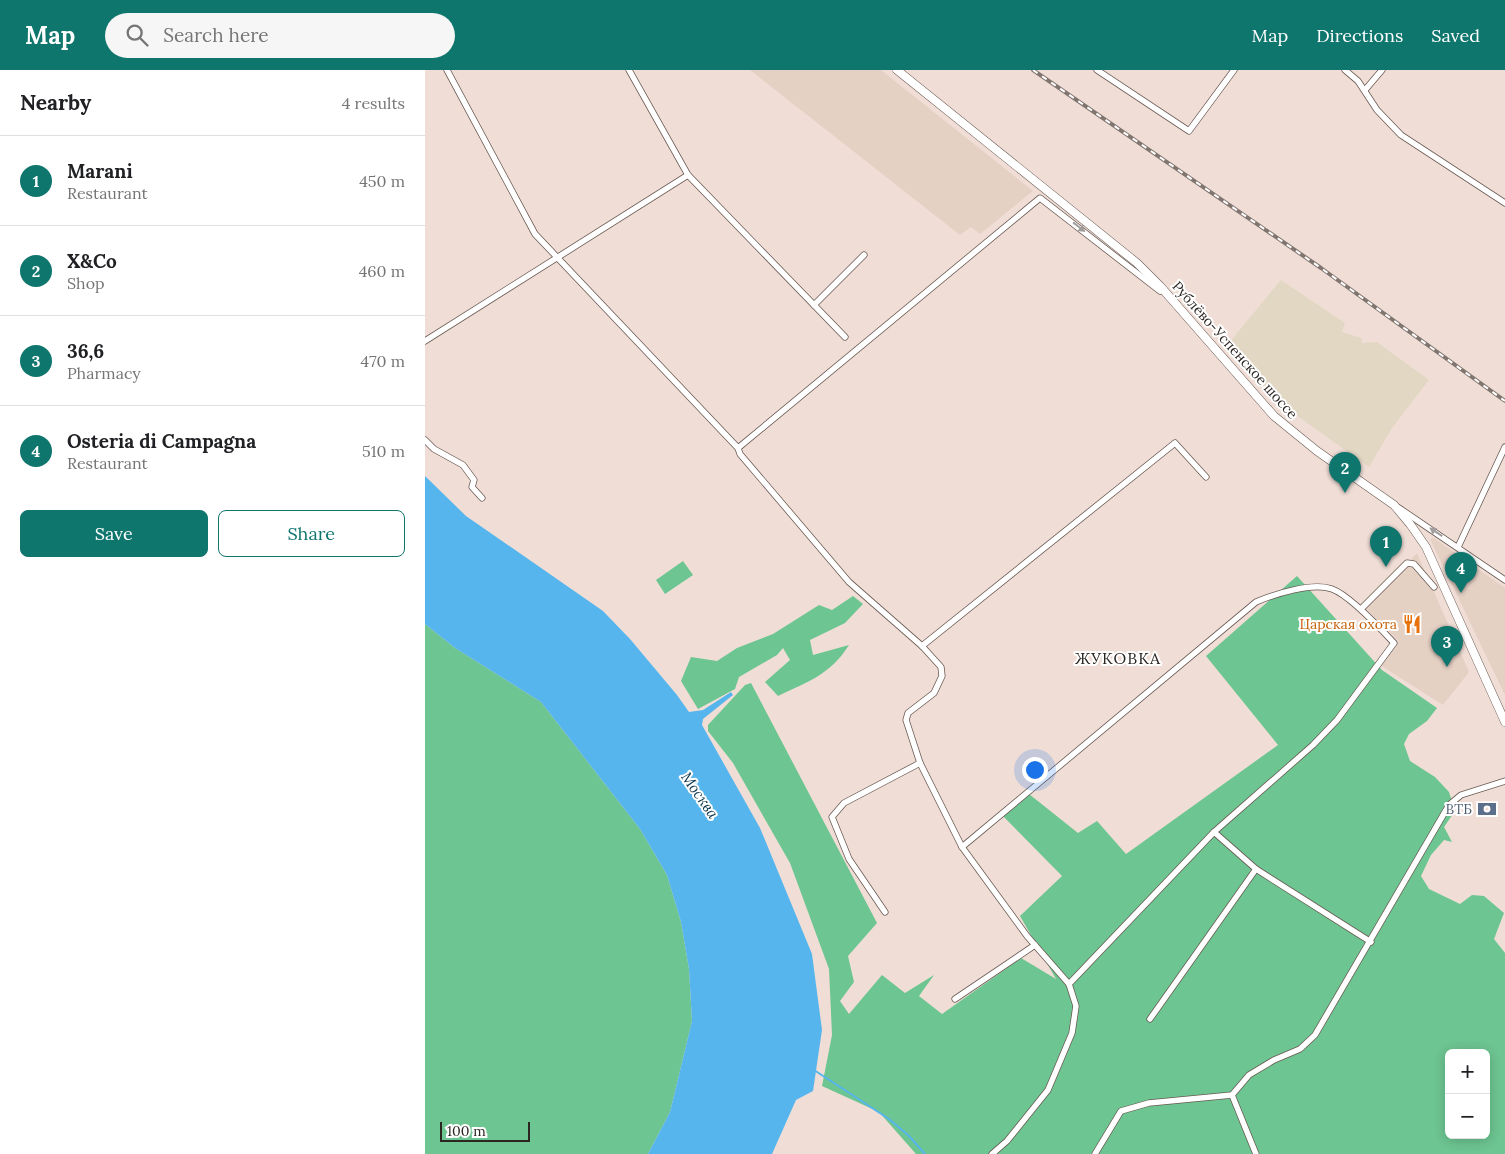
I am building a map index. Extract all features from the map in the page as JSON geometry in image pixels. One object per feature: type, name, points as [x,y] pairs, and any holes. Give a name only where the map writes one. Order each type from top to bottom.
[{"type":"main road","name":"Рублёво-Успенское шоссе","points":[[897,70],[1124,253],[1174,302],[1274,416],[1317,451],[1394,505],[1417,533],[1438,574],[1505,722]]},
{"type":"street","points":[[447,70],[535,234],[739,448],[740,454],[849,582],[922,646],[941,667],[942,676],[934,694],[908,713],[906,720],[920,763],[962,847],[1035,946],[1069,984],[1076,1006],[1072,1033],[1048,1090],[1007,1141],[992,1154]]},
{"type":"street","points":[[629,70],[688,175],[845,337]]},
{"type":"street","points":[[1097,70],[1189,131],[1235,70]]},
{"type":"street","points":[[1345,70],[1358,81],[1377,110],[1401,135],[1505,204]]},
{"type":"street","points":[[1365,90],[1382,70]]},
{"type":"street","points":[[425,341],[688,175]]},
{"type":"street","points":[[739,448],[1040,198],[1174,302]]},
{"type":"street","points":[[814,305],[864,255]]},
{"type":"street","points":[[425,440],[434,449],[463,465],[474,480],[472,487],[482,498]]},
{"type":"street","points":[[922,646],[1175,444],[1205,477]]},
{"type":"street","points":[[1458,547],[1505,447]]},
{"type":"street","points":[[1394,505],[1505,580]]},
{"type":"street","points":[[1361,610],[1407,563],[1414,564],[1434,587],[1438,574]]},
{"type":"street","points":[[962,847],[1256,602],[1275,594],[1323,588],[1333,589],[1361,610],[1394,642],[1331,726],[1313,746],[1214,832],[1069,984]]},
{"type":"street","points":[[885,912],[849,859],[832,817],[844,802],[920,763]]},
{"type":"street","points":[[1095,1154],[1121,1111],[1149,1103],[1232,1095],[1249,1075],[1275,1060],[1300,1049],[1315,1035],[1371,942],[1449,804],[1461,795],[1505,781]]},
{"type":"street","points":[[1214,832],[1256,869],[1371,942]]},
{"type":"street","points":[[1150,1019],[1256,869]]},
{"type":"street","points":[[955,999],[1035,946]]},
{"type":"street","points":[[1232,1095],[1256,1154]]},
{"type":"shaded area","points":[[750,70],[881,70],[1033,191],[980,234],[971,227],[960,235]]},
{"type":"shaded area","points":[[1281,280],[1345,323],[1342,332],[1361,338],[1362,343],[1377,342],[1429,380],[1392,428],[1369,467],[1282,405],[1228,344]]},
{"type":"shaded area","points":[[1434,538],[1505,588],[1505,695],[1430,539]]},
{"type":"shaded area","points":[[1417,553],[1469,672],[1443,705],[1380,665],[1399,641],[1365,608]]},
{"type":"green space","points":[[683,561],[693,575],[665,594],[656,580]]},
{"type":"green space","points":[[1297,576],[1382,670],[1437,708],[1427,721],[1409,734],[1404,744],[1410,761],[1435,777],[1449,792],[1455,811],[1444,827],[1452,842],[1444,840],[1431,855],[1421,876],[1429,889],[1460,904],[1472,895],[1484,896],[1504,913],[1494,939],[1505,953],[1505,1154],[916,1154],[879,1112],[822,1086],[832,1035],[829,969],[790,863],[733,763],[708,731],[708,725],[745,685],[751,683],[877,923],[848,956],[854,982],[840,1001],[849,1014],[882,975],[905,993],[934,975],[919,996],[942,1014],[1021,958],[1056,979],[1020,916],[1062,876],[1002,815],[1029,794],[1078,833],[1097,821],[1126,854],[1278,745],[1206,656]]},
{"type":"green space","points":[[853,596],[863,604],[845,623],[810,640],[813,655],[849,645],[834,664],[818,676],[799,686],[778,696],[765,682],[790,660],[783,648],[777,655],[739,677],[735,689],[698,709],[681,681],[691,657],[717,661],[737,648],[773,634],[819,605],[832,610]]},
{"type":"green space","points":[[425,624],[455,648],[541,702],[640,829],[667,875],[681,922],[689,969],[692,1021],[670,1112],[648,1154],[425,1154]]},
{"type":"water","name":"Москва","points":[[425,476],[466,516],[603,611],[630,639],[689,712],[703,710],[731,692],[733,695],[703,719],[702,725],[760,828],[812,954],[822,1030],[813,1091],[796,1100],[772,1154],[648,1154],[670,1112],[692,1021],[689,969],[681,922],[667,875],[640,829],[541,702],[455,648],[425,624]]},
{"type":"waterway","points":[[814,1070],[889,1119],[909,1136],[925,1154]]},
{"type":"railway","points":[[1033,70],[1321,268],[1505,401]]},
{"type":"place","name":"X&Co","points":[[1345,493]]},
{"type":"place","name":"Marani","points":[[1386,567]]},
{"type":"place","name":"Osteria di Campagna","points":[[1461,593]]},
{"type":"place","name":"Царская охота","points":[[1412,624]]},
{"type":"place","name":"36,6","points":[[1447,667]]},
{"type":"place","name":"ВТБ","points":[[1487,809]]},
{"type":"district","name":"ЖУКОВКА","points":[[1118,658]]}]
